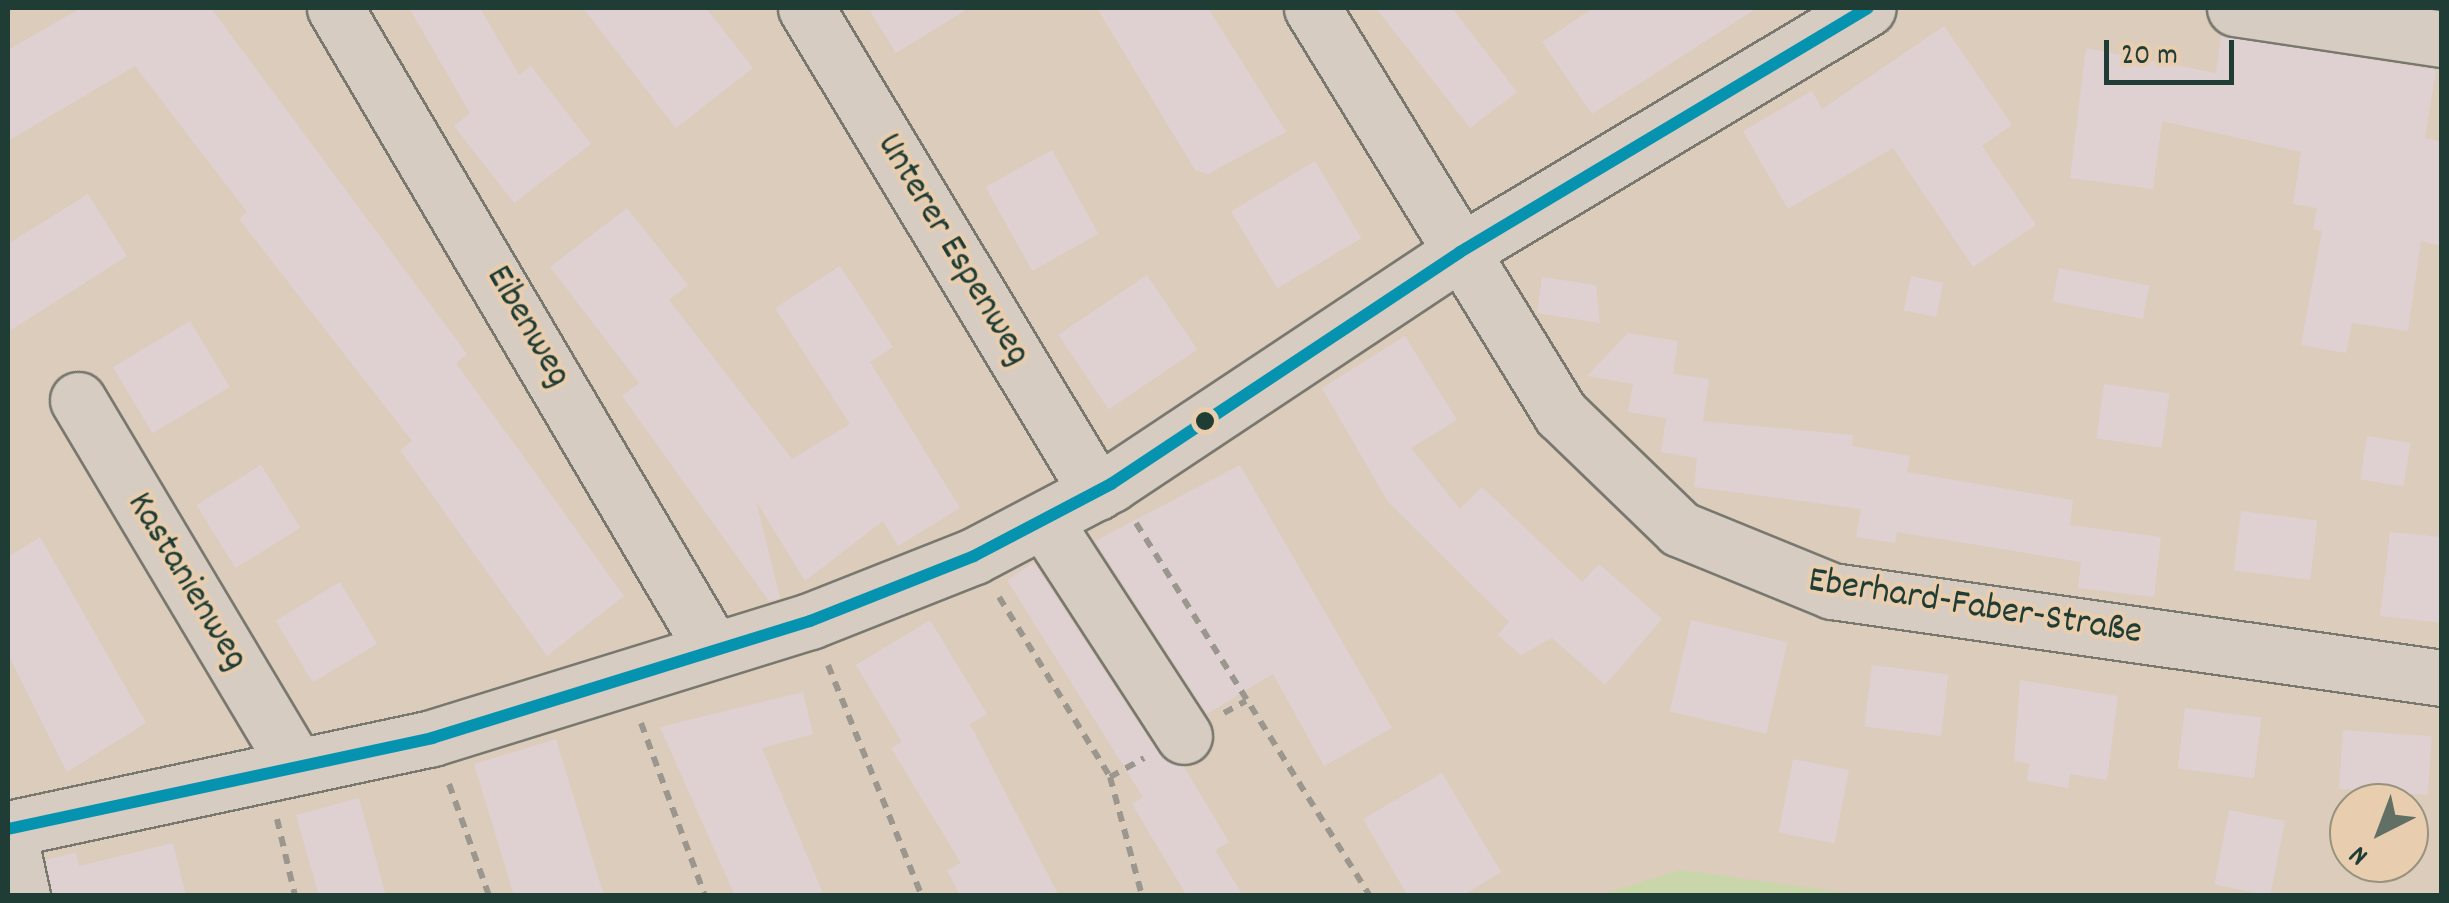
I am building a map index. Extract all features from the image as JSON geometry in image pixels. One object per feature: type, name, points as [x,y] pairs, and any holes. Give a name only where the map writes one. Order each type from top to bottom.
[{"type":"street","name":"Eibenweg","points":[[335,8],[713,650]]},
{"type":"street","name":"Unterer Espenweg","points":[[806,8],[1104,488]]},
{"type":"street","name":"Eberhard-Faber-Straße","points":[[1312,8],[1561,414],[1620,480],[1724,554],[1832,591],[2442,678]]},
{"type":"street","points":[[22,896],[8,830],[280,767],[432,738],[810,621],[974,556],[1045,522],[1104,488],[1460,252],[1868,8]]},
{"type":"street","points":[[2235,8],[2442,39]]},
{"type":"street","name":"Kastanienweg","points":[[78,400],[280,767]]},
{"type":"street","points":[[1045,522],[1184,736]]},
{"type":"path","points":[[1104,488],[1370,896]]},
{"type":"path","points":[[974,556],[1110,777],[1142,896]]},
{"type":"path","points":[[810,621],[922,896]]},
{"type":"path","points":[[624,678],[705,896]]},
{"type":"path","points":[[432,738],[488,896]]},
{"type":"path","points":[[280,767],[295,896]]},
{"type":"green space","points":[[1680,870],[1862,895],[1600,895]]},
{"type":"building","points":[[81,8],[211,8],[467,354],[456,363],[624,596],[547,656],[400,450],[412,441],[239,219],[247,212],[135,66],[8,141],[8,50]]},
{"type":"building","points":[[409,8],[480,8],[519,75],[531,66],[591,144],[514,203],[454,126],[470,113]]},
{"type":"building","points":[[583,8],[706,8],[753,68],[676,128]]},
{"type":"building","points":[[868,8],[969,8],[896,53]]},
{"type":"building","points":[[1097,8],[1208,8],[1286,132],[1208,174],[1195,170]]},
{"type":"building","points":[[1376,8],[1452,8],[1517,92],[1470,128]]},
{"type":"building","points":[[1593,8],[1757,8],[1592,114],[1542,42]]},
{"type":"building","points":[[1944,26],[2012,125],[1982,146],[2036,225],[1973,267],[1893,148],[1788,209],[1743,131],[1812,91],[1822,109]]},
{"type":"building","points":[[2221,36],[2436,70],[2425,138],[2442,142],[2442,246],[2421,241],[2408,331],[2352,323],[2346,353],[2301,345],[2322,231],[2313,229],[2317,208],[2293,204],[2301,152],[2162,121],[2153,189],[2070,178],[2086,48],[2216,73]]},
{"type":"building","points":[[1052,150],[1099,234],[1032,271],[986,187]]},
{"type":"building","points":[[1315,161],[1361,238],[1277,289],[1231,211]]},
{"type":"building","points":[[88,194],[127,256],[8,332],[8,244]]},
{"type":"building","points":[[627,208],[688,285],[669,300],[792,459],[850,424],[775,308],[840,266],[893,347],[870,362],[960,508],[898,546],[883,521],[805,581],[756,501],[780,598],[769,601],[622,396],[639,383],[550,267]]},
{"type":"building","points":[[2059,268],[2149,286],[2143,319],[2053,301]]},
{"type":"building","points":[[1147,275],[1197,350],[1109,409],[1058,335]]},
{"type":"building","points":[[1911,276],[1943,283],[1936,317],[1904,310]]},
{"type":"building","points":[[1542,277],[1596,285],[1600,323],[1537,313]]},
{"type":"building","points":[[190,321],[230,387],[153,433],[113,367]]},
{"type":"building","points":[[1628,333],[1678,341],[1673,374],[1709,379],[1703,421],[1853,435],[1852,446],[1910,456],[1907,472],[2073,500],[2070,525],[2161,537],[2154,597],[2078,588],[2081,562],[1897,532],[1895,543],[1856,537],[1861,509],[1694,487],[1697,458],[1661,452],[1666,418],[1628,412],[1633,384],[1587,376]]},
{"type":"building","points":[[1405,336],[1457,420],[1411,448],[1460,509],[1482,487],[1582,582],[1599,564],[1662,619],[1605,685],[1552,638],[1521,655],[1498,635],[1509,622],[1388,502],[1322,388]]},
{"type":"building","points":[[2104,384],[2169,393],[2162,448],[2096,438]]},
{"type":"building","points":[[2367,436],[2410,443],[2404,486],[2360,479]]},
{"type":"building","points":[[261,465],[300,528],[236,568],[197,505]]},
{"type":"building","points":[[1240,465],[1392,728],[1324,766],[1273,674],[1207,714],[1095,541]]},
{"type":"building","points":[[2241,511],[2317,520],[2310,580],[2234,571]]},
{"type":"building","points":[[2390,532],[2442,537],[2442,623],[2380,616]]},
{"type":"building","points":[[40,537],[146,723],[67,772],[8,654],[8,557]]},
{"type":"building","points":[[1034,563],[1158,753],[1184,767],[1229,842],[1215,850],[1243,896],[1187,896],[1132,804],[1143,797],[1007,580]]},
{"type":"building","points":[[340,582],[377,644],[313,682],[276,621]]},
{"type":"building","points":[[930,620],[987,714],[970,724],[1059,896],[960,896],[947,870],[961,863],[891,748],[902,742],[856,665]]},
{"type":"building","points":[[1691,620],[1787,642],[1766,734],[1670,712]]},
{"type":"building","points":[[1872,665],[1948,674],[1941,736],[1864,727]]},
{"type":"building","points":[[2020,680],[2118,696],[2107,780],[2070,774],[2068,788],[2027,781],[2029,764],[2014,761]]},
{"type":"building","points":[[803,692],[813,734],[762,748],[824,896],[735,896],[660,727]]},
{"type":"building","points":[[2185,708],[2261,717],[2254,778],[2178,769]]},
{"type":"building","points":[[2343,730],[2432,736],[2429,783],[2339,783]]},
{"type":"building","points":[[556,739],[604,896],[514,896],[474,764]]},
{"type":"building","points":[[1793,759],[1849,770],[1835,843],[1779,833]]},
{"type":"building","points":[[1442,773],[1501,872],[1462,896],[1408,896],[1363,819]]},
{"type":"building","points":[[359,798],[386,896],[319,896],[296,815]]},
{"type":"building","points":[[2229,810],[2285,821],[2270,895],[2214,885]]},
{"type":"building","points":[[173,843],[186,896],[52,896],[46,860],[76,852],[79,866]]},
{"type":"transit line","points":[[8,829],[432,738],[810,621],[974,556],[1111,484],[1460,252],[1868,8]]}]
